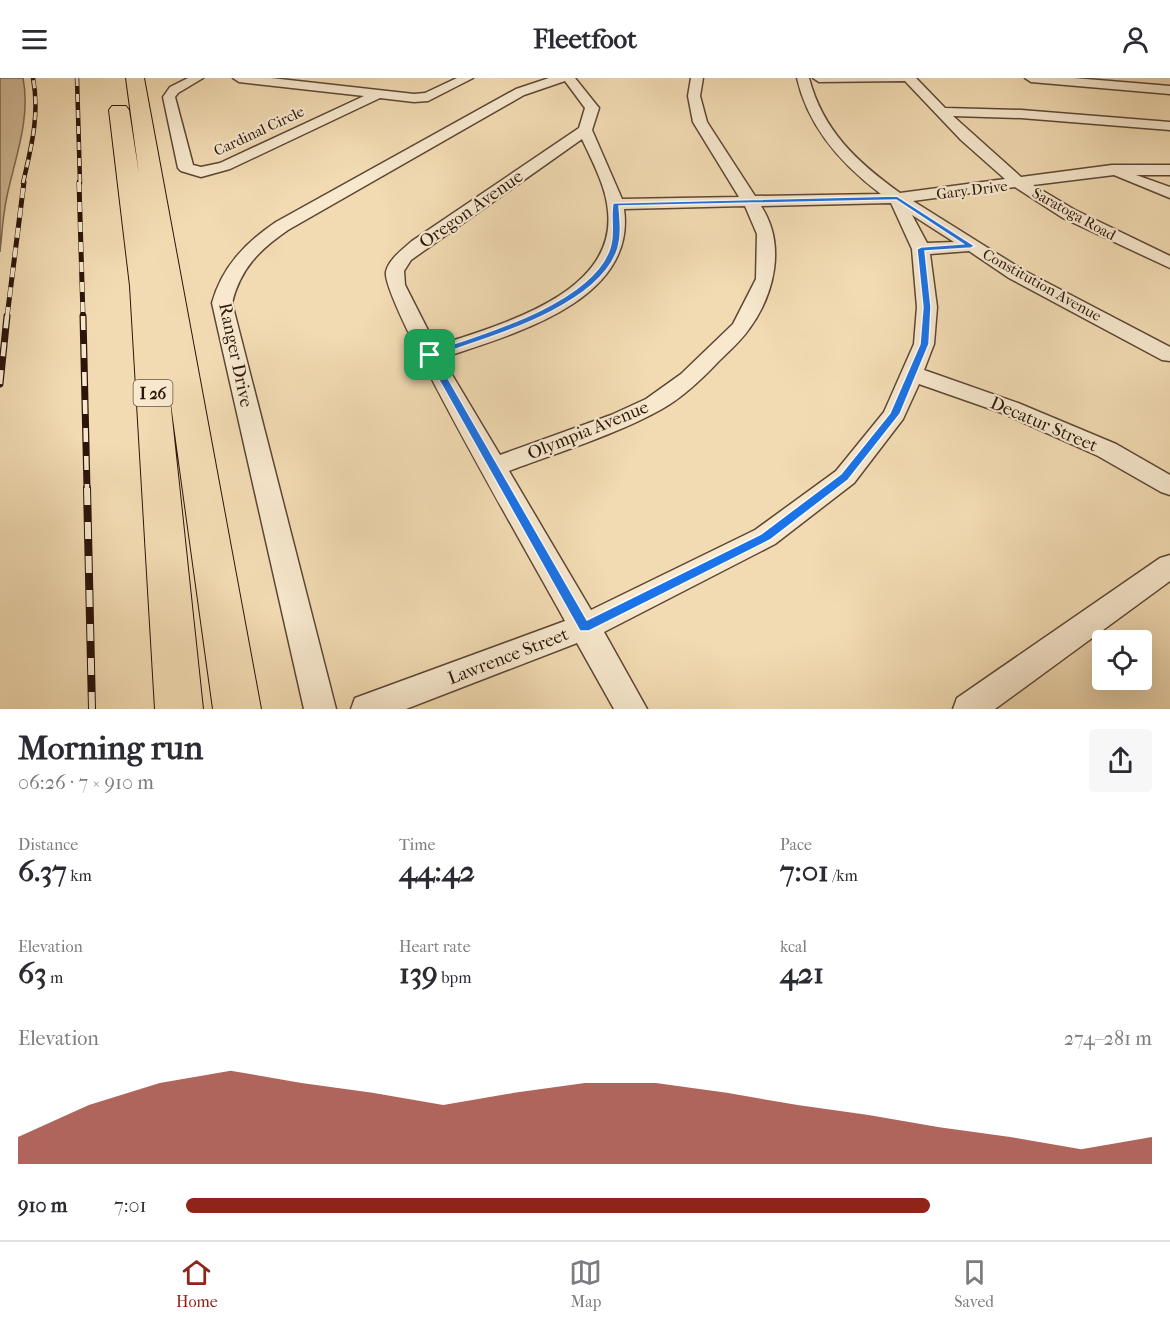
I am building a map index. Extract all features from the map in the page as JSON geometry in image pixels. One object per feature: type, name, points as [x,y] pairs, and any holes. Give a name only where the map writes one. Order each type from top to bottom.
[{"type":"highway","name":"I 26","points":[[116,78],[123,146],[144,286],[179,709]]},
{"type":"highway","name":"I 26","points":[[135,78],[237,709]]},
{"type":"highway","points":[[144,131],[147,78]]},
{"type":"street","name":"Cardinal Circle","points":[[197,78],[174,90],[170,97],[186,168],[201,172],[225,166],[376,95]]},
{"type":"street","points":[[239,78],[403,97],[428,97],[467,78]]},
{"type":"street","name":"Ranger Drive","points":[[320,709],[222,303],[225,289],[239,262],[255,245],[282,226],[520,92],[561,78]]},
{"type":"street","points":[[430,355],[521,323],[557,305],[588,284],[614,249],[617,228],[616,204],[585,130],[592,108],[569,78]]},
{"type":"street","name":"Olympia Avenue","points":[[494,467],[619,420],[654,404],[689,379],[741,327],[758,297],[765,279],[766,234],[750,201],[696,114],[694,96],[697,78]]},
{"type":"street","name":"Constitution Avenue","points":[[803,78],[809,102],[821,124],[839,148],[864,174],[897,198],[1016,274],[1170,355]]},
{"type":"street","points":[[819,78],[904,78]]},
{"type":"street","name":"Saratoga Road","points":[[909,78],[945,112],[966,137],[1020,184],[1070,214],[1170,263]]},
{"type":"street","points":[[1031,78],[1096,81],[1170,90]]},
{"type":"street","points":[[945,112],[1021,114],[1170,126]]},
{"type":"street","name":"Oregon Avenue","points":[[585,130],[418,245],[404,257],[395,271],[396,285],[430,355],[631,709]]},
{"type":"street","points":[[1112,170],[1170,193]]},
{"type":"street","name":"Gary Drive","points":[[616,204],[897,198],[1020,184],[1112,170],[1170,170]]},
{"type":"street","name":"Lawrence Street","points":[[367,709],[585,627],[765,537],[844,477],[895,414],[924,344],[927,307],[921,249],[897,198]]},
{"type":"street","points":[[921,249],[971,246]]},
{"type":"street","name":"Decatur Street","points":[[913,374],[1010,408],[1096,445],[1170,486]]},
{"type":"street","points":[[969,709],[1170,567]]},
{"type":"shaded area","points":[[0,78],[23,78],[25,108],[21,138],[6,203],[0,252]]},
{"type":"railway","points":[[23,183],[35,118],[33,78]]},
{"type":"railway","points":[[77,78],[80,183]]},
{"type":"railway","points":[[7,317],[24,182]]},
{"type":"railway","points":[[79,182],[83,317]]},
{"type":"railway","points":[[0,384],[7,316]]},
{"type":"railway","points":[[83,316],[87,489]]},
{"type":"railway","points":[[87,488],[92,709]]},
{"type":"route","points":[[897,198],[971,246],[921,249],[927,307],[924,344],[895,414],[844,477],[765,537],[585,627],[430,355],[521,323],[557,305],[588,284],[614,249],[617,228],[616,204],[897,198]]}]
